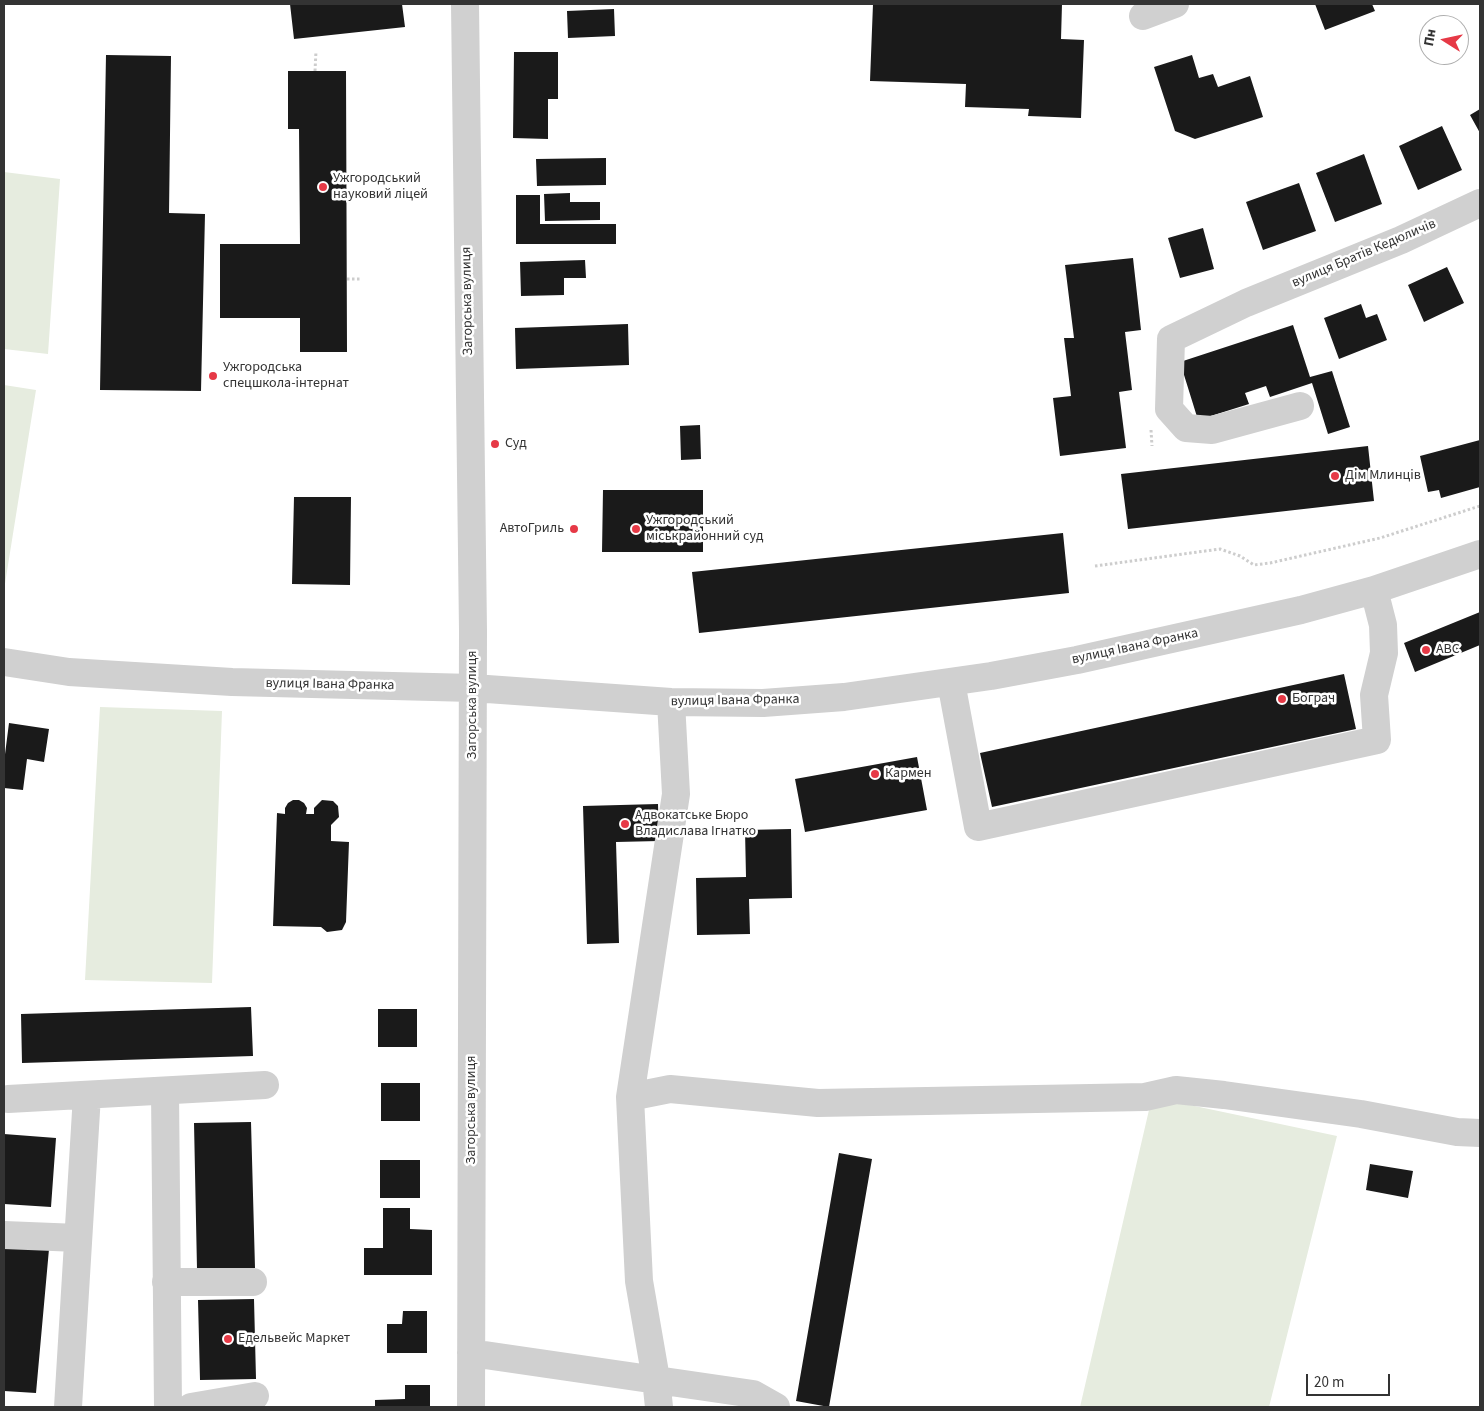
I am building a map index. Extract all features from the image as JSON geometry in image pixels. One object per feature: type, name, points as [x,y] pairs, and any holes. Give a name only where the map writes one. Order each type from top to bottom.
[{"type":"street","name":"Загорська вулиця","points":[[465,4],[473,688],[471,1407]]},
{"type":"street","points":[[1143,16],[1176,4]]},
{"type":"street","name":"вулиця Братів Кедюличів","points":[[1300,406],[1212,430],[1186,428],[1169,409],[1171,338],[1246,303],[1401,240],[1480,204]]},
{"type":"street","name":"вулиця Івана Франка","points":[[4,662],[69,672],[232,682],[473,688],[671,702],[772,703],[844,697],[951,682],[1077,660],[1282,614],[1374,590],[1480,554]]},
{"type":"street","points":[[951,682],[978,827],[1377,740],[1374,695],[1384,653],[1383,625],[1374,590]]},
{"type":"street","points":[[659,1407],[639,1281],[630,1097],[676,794],[671,702]]},
{"type":"street","points":[[8,1099],[265,1085]]},
{"type":"street","points":[[630,1097],[670,1089],[818,1103],[1105,1099],[1145,1097],[1176,1090],[1224,1094],[1361,1114],[1458,1132],[1480,1133]]},
{"type":"street","points":[[165,1091],[168,1407]]},
{"type":"street","points":[[68,1407],[87,1095]]},
{"type":"street","points":[[4,1235],[78,1238]]},
{"type":"street","points":[[166,1282],[253,1282]]},
{"type":"street","points":[[472,1353],[753,1394],[776,1407]]},
{"type":"street","points":[[191,1407],[255,1396]]},
{"type":"path","points":[[315,71],[316,51]]},
{"type":"path","points":[[346,279],[362,279]]},
{"type":"path","points":[[1095,566],[1220,549],[1240,556],[1254,565],[1270,563],[1380,538],[1480,506]]},
{"type":"shaded area","points":[[4,172],[60,179],[48,354],[4,349]]},
{"type":"shaded area","points":[[4,385],[36,390],[4,590]]},
{"type":"shaded area","points":[[100,707],[222,711],[212,983],[85,980]]},
{"type":"shaded area","points":[[1152,1097],[1337,1136],[1269,1407],[1080,1407]]},
{"type":"building","points":[[290,4],[402,4],[405,27],[294,39]]},
{"type":"building","points":[[873,4],[1062,4],[1061,39],[1084,40],[1081,118],[1028,116],[1029,109],[965,107],[966,84],[870,81]]},
{"type":"building","points":[[1315,4],[1372,4],[1375,11],[1325,30]]},
{"type":"building","points":[[614,9],[615,36],[568,38],[567,11]]},
{"type":"building","points":[[514,52],[558,52],[558,99],[548,99],[548,139],[513,138]]},
{"type":"building","points":[[106,55],[171,56],[169,213],[205,214],[201,391],[100,390]]},
{"type":"building","points":[[1192,55],[1199,78],[1213,74],[1218,87],[1250,76],[1263,117],[1195,139],[1175,131],[1154,67]]},
{"type":"building","name":"Ужгородський науковий ліцей","points":[[288,71],[346,71],[347,352],[300,352],[300,318],[220,318],[220,244],[300,244],[299,129],[288,129]]},
{"type":"building","points":[[1480,109],[1480,133],[1470,115]]},
{"type":"building","points":[[1442,126],[1462,170],[1418,190],[1399,146]]},
{"type":"building","points":[[1364,154],[1382,204],[1335,222],[1316,173]]},
{"type":"building","points":[[606,158],[606,185],[537,186],[536,159]]},
{"type":"building","points":[[1299,183],[1316,231],[1263,250],[1246,202]]},
{"type":"building","points":[[570,193],[570,202],[600,202],[600,220],[545,221],[544,194]]},
{"type":"building","points":[[516,195],[540,195],[540,224],[616,224],[616,244],[516,244]]},
{"type":"building","points":[[1203,228],[1214,269],[1180,278],[1168,238]]},
{"type":"building","points":[[1133,258],[1141,330],[1125,332],[1132,390],[1119,392],[1126,448],[1060,456],[1053,398],[1071,396],[1064,338],[1074,338],[1065,265]]},
{"type":"building","points":[[585,260],[586,278],[564,278],[564,295],[521,296],[520,262]]},
{"type":"building","points":[[1447,267],[1464,303],[1424,322],[1408,285]]},
{"type":"building","points":[[1361,304],[1366,318],[1377,314],[1387,340],[1339,359],[1324,318]]},
{"type":"building","points":[[628,324],[629,365],[516,369],[515,328]]},
{"type":"building","points":[[1293,325],[1310,377],[1332,371],[1350,427],[1328,434],[1312,383],[1270,397],[1266,386],[1245,393],[1249,404],[1198,420],[1180,362]]},
{"type":"building","points":[[700,425],[701,459],[681,460],[680,426]]},
{"type":"building","points":[[1480,440],[1480,487],[1441,498],[1439,490],[1428,492],[1420,456]]},
{"type":"building","points":[[1368,446],[1374,501],[1128,529],[1121,474]]},
{"type":"building","points":[[603,490],[703,490],[703,552],[602,552]]},
{"type":"building","points":[[294,497],[351,497],[350,585],[292,584]]},
{"type":"building","points":[[1063,533],[1069,593],[699,633],[692,572]]},
{"type":"building","points":[[1480,612],[1480,645],[1415,672],[1404,643]]},
{"type":"building","points":[[1344,674],[1356,729],[992,807],[980,753]]},
{"type":"building","points":[[9,723],[49,729],[44,762],[27,759],[23,790],[4,788],[4,762]]},
{"type":"building","points":[[917,757],[927,810],[805,832],[795,779]]},
{"type":"building","points":[[293,800],[299,800],[304,803],[307,808],[306,814],[314,814],[314,808],[322,800],[333,801],[338,806],[339,817],[331,825],[331,841],[349,842],[346,922],[342,930],[327,932],[321,927],[273,926],[277,813],[285,814],[285,808]]},
{"type":"building","points":[[658,804],[659,841],[616,842],[619,943],[587,944],[583,806]]},
{"type":"building","points":[[791,829],[792,898],[749,899],[750,934],[697,935],[696,878],[746,877],[745,830]]},
{"type":"building","points":[[251,1007],[253,1056],[22,1063],[21,1014]]},
{"type":"building","points":[[378,1009],[417,1009],[417,1047],[378,1047]]},
{"type":"building","points":[[381,1083],[420,1083],[420,1121],[381,1121]]},
{"type":"building","points":[[251,1122],[255,1268],[197,1269],[194,1123]]},
{"type":"building","points":[[4,1134],[56,1138],[51,1207],[4,1204]]},
{"type":"building","points":[[839,1153],[872,1159],[829,1407],[796,1401]]},
{"type":"building","points":[[380,1160],[420,1160],[420,1198],[380,1198]]},
{"type":"building","points":[[1370,1164],[1413,1171],[1408,1198],[1366,1190]]},
{"type":"building","points":[[383,1208],[410,1208],[410,1229],[432,1230],[432,1275],[364,1275],[364,1248],[383,1248]]},
{"type":"building","points":[[4,1246],[49,1249],[36,1393],[4,1391]]},
{"type":"building","points":[[254,1299],[256,1379],[200,1380],[198,1300]]},
{"type":"building","points":[[403,1311],[427,1311],[427,1353],[387,1353],[387,1324],[402,1324]]},
{"type":"building","points":[[405,1385],[430,1385],[430,1407],[375,1407],[375,1400],[405,1399]]},
{"type":"place","name":"Ужгородський науковий ліцей","points":[[323,187]]},
{"type":"place","name":"Ужгородська спецшкола-інтернат","points":[[213,376]]},
{"type":"place","name":"Суд","points":[[495,444]]},
{"type":"place","name":"Дім Млинців","points":[[1335,476]]},
{"type":"place","name":"АвтоГриль","points":[[574,529]]},
{"type":"place","name":"Ужгородський міськрайонний суд","points":[[636,529]]},
{"type":"place","name":"ABC","points":[[1426,650]]},
{"type":"place","name":"Бограч","points":[[1282,699]]},
{"type":"place","name":"Кармен","points":[[875,774]]},
{"type":"place","name":"Адвокатське Бюро Владислава Ігнатко","points":[[625,824]]},
{"type":"place","name":"Едельвейс Маркет","points":[[228,1339]]}]
